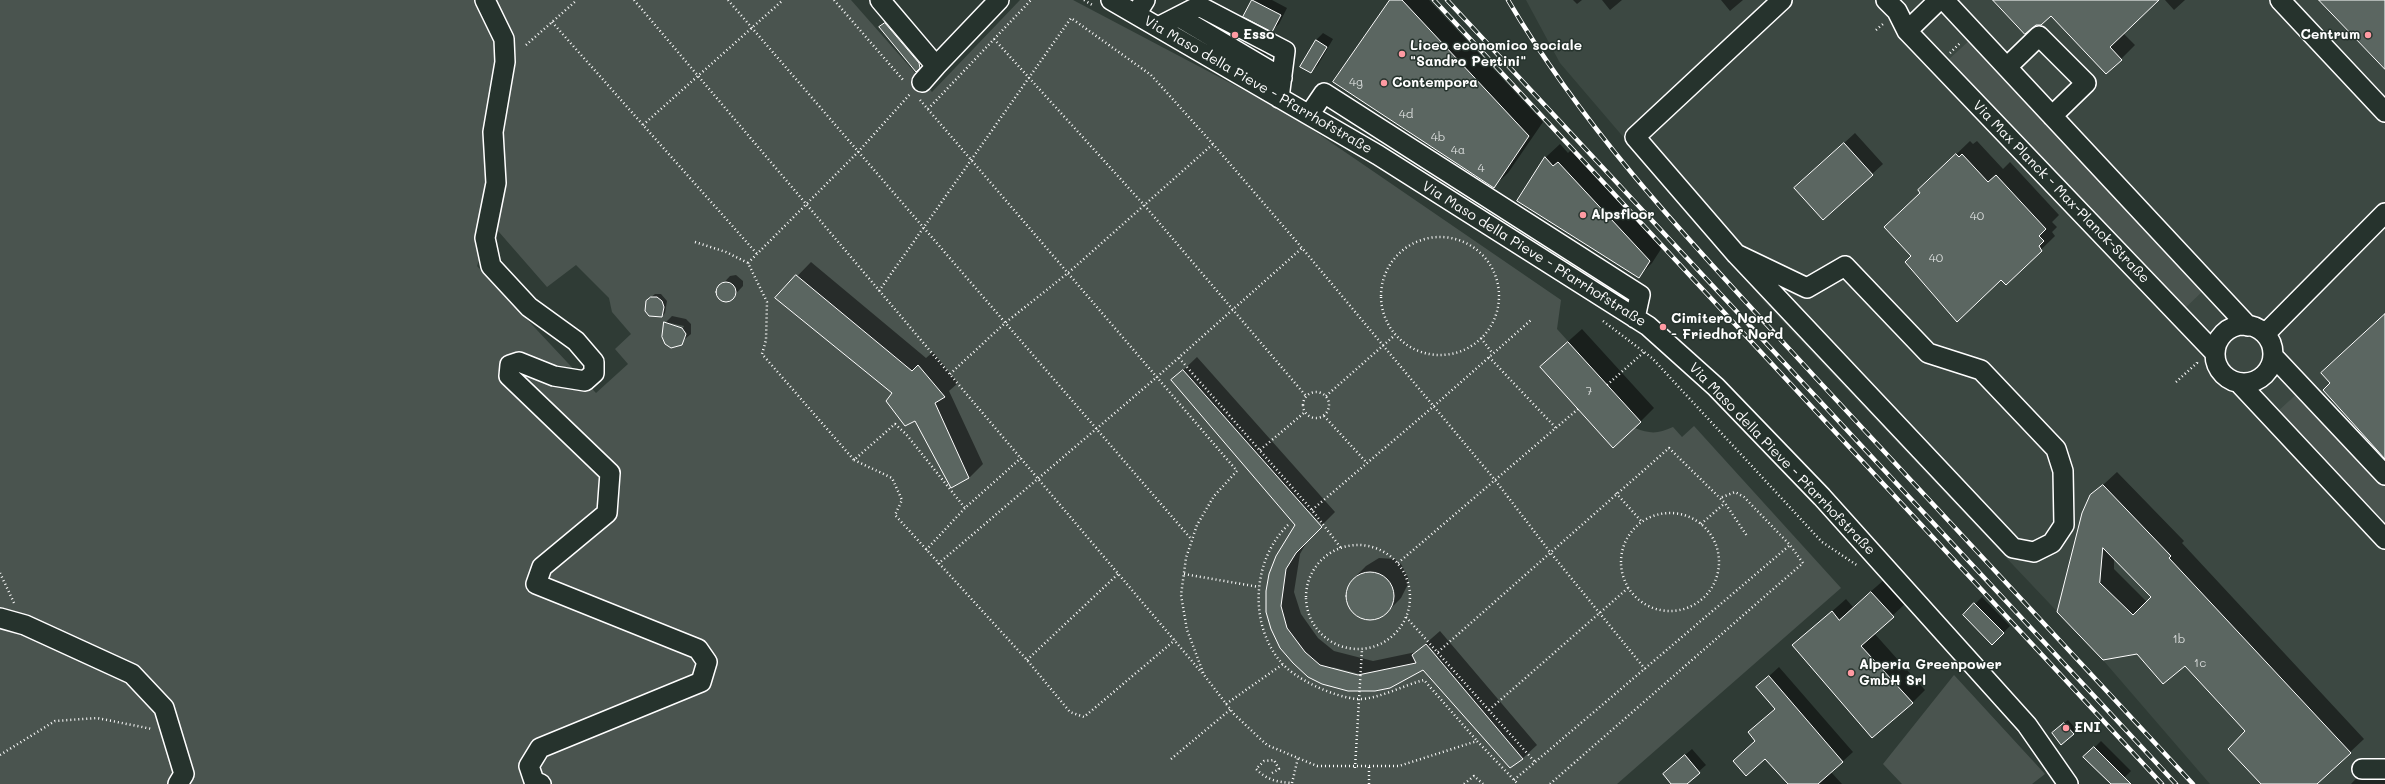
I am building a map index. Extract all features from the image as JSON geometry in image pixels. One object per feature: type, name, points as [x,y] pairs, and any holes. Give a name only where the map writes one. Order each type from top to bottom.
[{"type":"street","points":[[485,0],[504,39],[505,62],[493,132],[496,183],[484,238],[491,266],[529,307],[576,341],[594,362],[594,373],[585,381],[554,376],[519,362],[510,365],[509,376],[610,473],[607,513],[542,567],[536,584],[698,649],[707,662],[701,682],[540,748],[529,766],[534,781],[541,784]]},
{"type":"street","points":[[880,0],[936,66]]},
{"type":"street","points":[[918,86],[999,0]]},
{"type":"street","points":[[1736,254],[1807,288],[1844,266],[1928,353],[1981,370],[2056,449],[2063,471],[2064,525],[2052,543],[2034,552],[2013,548],[1736,254],[1635,137],[1782,0]]},
{"type":"street","name":"Via Max Planck - Max-Planck-Straße","points":[[1886,0],[1897,11],[1907,31],[2216,354]]},
{"type":"street","points":[[1907,31],[1939,0]]},
{"type":"street","points":[[1944,0],[2248,328],[2272,347],[2273,356],[2265,374],[2249,383],[2239,383]]},
{"type":"street","points":[[2280,0],[2385,112]]},
{"type":"street","name":"Via Maso della Pieve - Pfarrhofstraße","points":[[1105,4],[1140,7],[1158,28],[1378,155],[1648,326],[1716,387],[1822,497],[2027,725],[2068,784]]},
{"type":"street","points":[[1158,28],[1199,6],[1285,51],[1279,98]]},
{"type":"street","points":[[2007,68],[2039,36],[2086,83],[2052,116]]},
{"type":"street","points":[[1309,115],[1324,93],[1640,295],[1635,318]]},
{"type":"street","points":[[1483,222],[1495,203]]},
{"type":"street","points":[[2385,213],[2248,328],[2225,332],[2219,339],[2216,354],[2218,366],[2223,374],[2239,383],[2385,539]]},
{"type":"street","points":[[2273,356],[2385,475]]},
{"type":"street","points":[[0,618],[25,625],[132,674],[164,708],[174,736],[184,774],[178,784]]},
{"type":"street","points":[[2362,768],[2385,769]]},
{"type":"path","points":[[526,45],[577,0]]},
{"type":"path","points":[[634,0],[1204,675],[1226,704],[1267,745],[1317,766],[1355,768],[1399,766],[1477,740]]},
{"type":"path","points":[[728,0],[1192,540]]},
{"type":"path","points":[[643,125],[750,27],[783,0]]},
{"type":"path","points":[[834,0],[918,86],[928,109],[1237,471],[1214,496],[1197,526],[1186,558],[1181,595],[1187,630],[1204,675]]},
{"type":"path","points":[[928,109],[1031,0]]},
{"type":"path","points":[[1084,0],[1105,4]]},
{"type":"path","points":[[879,291],[972,161],[1029,76],[1071,18],[1151,75],[1213,144],[1383,344],[1495,480],[1550,552],[1645,669]]},
{"type":"path","points":[[552,22],[758,255]]},
{"type":"path","points":[[1938,64],[1973,31]]},
{"type":"path","points":[[994,39],[1145,206],[1306,396]]},
{"type":"path","points":[[748,263],[758,255],[858,152],[918,86]]},
{"type":"path","points":[[950,374],[1005,323],[1068,273],[1213,144]]},
{"type":"path","points":[[1441,236],[1460,240],[1478,250],[1490,265],[1498,283],[1498,303],[1493,322],[1481,338],[1465,349],[1447,355],[1428,354],[1410,347],[1395,335],[1385,318],[1381,300],[1383,281],[1390,263],[1410,246],[1421,240],[1441,236]]},
{"type":"path","points":[[695,242],[726,252],[748,263],[767,302],[766,340],[762,354],[854,460],[892,478],[902,500],[895,515],[1027,660],[1070,712],[1084,717],[1174,640]]},
{"type":"path","points":[[938,564],[1097,430],[1302,248]]},
{"type":"path","points":[[1598,317],[1652,358],[1822,542],[1859,567]]},
{"type":"path","points":[[1312,510],[1434,406],[1531,320]]},
{"type":"path","points":[[1326,396],[1383,344],[1395,335]]},
{"type":"path","points":[[1481,338],[1493,354]]},
{"type":"path","points":[[1607,385],[1644,352]]},
{"type":"path","points":[[2176,382],[2197,363],[2196,353]]},
{"type":"path","points":[[1488,357],[1556,428]]},
{"type":"path","points":[[1179,358],[1312,510],[1341,548]]},
{"type":"path","points":[[1318,392],[1326,396],[1330,408],[1324,416],[1316,418],[1305,412],[1303,404],[1306,396],[1318,392]]},
{"type":"path","points":[[1398,563],[1578,409]]},
{"type":"path","points":[[1260,450],[1305,412]]},
{"type":"path","points":[[1324,416],[1367,464]]},
{"type":"path","points":[[854,460],[894,424],[906,434],[965,508]]},
{"type":"path","points":[[1438,652],[1669,448],[1725,503],[1747,536]]},
{"type":"path","points":[[926,550],[965,508],[1021,458]]},
{"type":"path","points":[[1550,784],[1802,563],[1790,545],[1744,497],[1735,492],[1720,498]]},
{"type":"path","points":[[1616,494],[1642,522]]},
{"type":"path","points":[[1701,524],[1725,503]]},
{"type":"path","points":[[1672,513],[1687,517],[1701,524],[1711,536],[1717,550],[1718,566],[1715,581],[1707,594],[1695,604],[1681,610],[1666,611],[1651,608],[1638,600],[1628,588],[1622,574],[1622,552],[1631,532],[1642,522],[1656,515],[1672,513]]},
{"type":"path","points":[[1288,525],[1282,530],[1267,556],[1258,587],[1258,604],[1265,631],[1283,664],[1293,674],[1310,683],[1359,699],[1388,693],[1424,680],[1518,784]]},
{"type":"path","points":[[1356,545],[1372,546],[1386,553],[1398,563],[1406,575],[1410,589],[1410,603],[1406,617],[1399,629],[1388,639],[1376,646],[1362,649],[1346,647],[1330,641],[1318,630],[1310,615],[1306,599],[1308,583],[1315,568],[1327,556],[1341,548],[1356,545]]},
{"type":"path","points":[[1514,780],[1790,545]]},
{"type":"path","points":[[0,573],[25,625]]},
{"type":"path","points":[[1027,660],[1118,574]]},
{"type":"path","points":[[1184,574],[1258,587]]},
{"type":"path","points":[[1489,710],[1628,588]]},
{"type":"path","points":[[1406,617],[1535,762]]},
{"type":"path","points":[[1355,768],[1362,649]]},
{"type":"path","points":[[1226,704],[1283,664]]},
{"type":"path","points":[[1171,759],[1231,709]]},
{"type":"path","points":[[0,755],[55,722],[97,718],[144,726],[174,736]]},
{"type":"path","points":[[1272,773],[1278,769],[1274,760],[1264,761],[1256,769],[1264,777],[1275,781],[1291,783],[1298,758]]},
{"type":"path","points":[[1368,767],[1369,784]]},
{"type":"path","points":[[1464,784],[1474,776],[1483,784]]},
{"type":"shaded area","points":[[0,0],[851,0],[932,92],[1020,0],[1073,0],[1291,115],[1561,300],[1557,329],[1641,422],[1635,428],[1654,432],[1663,431],[1673,427],[1682,437],[1694,426],[1841,588],[1617,784],[0,784]],"holes":[[[492,224],[547,287],[576,265],[609,298],[612,312],[631,334],[615,349],[628,364],[596,393],[477,266]]]},
{"type":"shaded area","points":[[1526,0],[2385,0],[2385,784],[2210,784],[2103,660],[1767,305],[1560,63]]},
{"type":"shaded area","points":[[1972,38],[2206,288],[2181,312],[1947,61]]},
{"type":"shaded area","points":[[2301,390],[2385,480],[2385,529],[2276,413]]},
{"type":"shaded area","points":[[1954,675],[2045,774],[2032,784],[1902,784],[1883,764]]},
{"type":"building","points":[[1252,0],[1281,15],[1272,32],[1243,17]]},
{"type":"building","points":[[1390,0],[1402,0],[1529,136],[1494,188],[1333,82]]},
{"type":"building","points":[[1993,0],[2159,0],[2110,47],[2122,60],[2106,74],[2051,16],[2041,25],[2036,25],[2025,34]]},
{"type":"building","name":"Centrum","points":[[2319,0],[2385,0],[2385,69]]},
{"type":"building","points":[[885,23],[919,63],[920,68],[916,72],[879,27]]},
{"type":"building","points":[[1316,40],[1327,47],[1311,73],[1300,67]]},
{"type":"building","points":[[1844,143],[1873,175],[1823,220],[1794,188]]},
{"type":"building","points":[[1956,154],[1959,157],[1962,154],[1988,182],[1996,175],[2046,229],[2039,236],[2044,241],[2039,246],[2042,251],[2006,285],[2001,280],[1957,322],[1905,262],[1911,256],[1884,227],[1920,193],[1918,190]]},
{"type":"building","points":[[1545,157],[1553,166],[1558,162],[1650,261],[1639,278],[1517,201]]},
{"type":"building","points":[[796,275],[912,371],[918,365],[945,397],[935,403],[969,478],[951,488],[915,421],[905,426],[886,401],[892,393],[775,298]]},
{"type":"building","points":[[726,282],[733,285],[736,292],[733,299],[726,302],[719,299],[716,292],[719,285]]},
{"type":"building","points":[[651,297],[657,297],[662,301],[664,307],[662,317],[649,316],[645,311],[646,301]]},
{"type":"building","points":[[2385,314],[2385,459],[2323,390],[2330,383],[2321,373]]},
{"type":"building","points":[[664,322],[682,328],[686,334],[682,345],[671,348],[665,344],[662,337]]},
{"type":"building","points":[[1568,342],[1641,422],[1613,448],[1540,367]]},
{"type":"building","points":[[1183,370],[1322,527],[1296,553],[1286,569],[1281,606],[1287,628],[1305,652],[1320,665],[1358,675],[1416,663],[1412,655],[1426,644],[1523,759],[1510,768],[1423,670],[1390,688],[1375,691],[1348,691],[1322,684],[1308,677],[1293,663],[1280,648],[1271,629],[1266,612],[1266,591],[1269,574],[1276,556],[1295,525],[1171,380]]},
{"type":"building","points":[[2103,485],[2171,556],[2169,558],[2351,753],[2317,784],[2261,784],[2228,749],[2245,731],[2185,666],[2163,684],[2137,654],[2103,660],[2057,612],[2082,513],[2090,495]],"holes":[[[2103,548],[2151,597],[2133,615],[2100,583]]]},
{"type":"building","points":[[1365,572],[1375,572],[1384,576],[1390,582],[1393,587],[1393,605],[1384,616],[1375,620],[1365,620],[1356,616],[1350,610],[1346,601],[1346,591],[1350,582],[1356,576]]},
{"type":"building","name":"Alperia Greenpower GmbH Srl","points":[[1871,592],[1894,617],[1861,646],[1913,703],[1872,738],[1792,645],[1832,611],[1839,620]]},
{"type":"building","points":[[1974,603],[2004,633],[1992,645],[1963,615]]},
{"type":"building","points":[[1769,676],[1843,762],[1818,784],[1788,784],[1765,759],[1746,776],[1733,761],[1755,741],[1748,732],[1775,709],[1756,687]]},
{"type":"building","points":[[2064,723],[2074,734],[2061,745],[2052,733]]},
{"type":"building","points":[[2094,747],[2131,784],[2111,784],[2083,757]]},
{"type":"building","points":[[1685,755],[1700,773],[1687,784],[1671,784],[1663,774]]},
{"type":"railway","points":[[1434,0],[2162,784]]},
{"type":"railway","points":[[1447,0],[2176,784]]},
{"type":"railway","points":[[1508,0],[1541,52],[1576,102],[1613,150],[1691,242],[2193,784]]},
{"type":"place","name":"Esso","points":[[1235,35]]},
{"type":"place","name":"Centrum","points":[[2368,35]]},
{"type":"place","name":"Liceo economico sociale \"Sandro Pertini\"","points":[[1402,54]]},
{"type":"place","name":"Contempora","points":[[1384,83]]},
{"type":"place","name":"Alpsfloor","points":[[1583,215]]},
{"type":"place","name":"Cimitero Nord - Friedhof Nord","points":[[1663,327]]},
{"type":"place","name":"Alperia Greenpower GmbH Srl","points":[[1851,673]]},
{"type":"place","name":"ENI","points":[[2066,728]]}]
